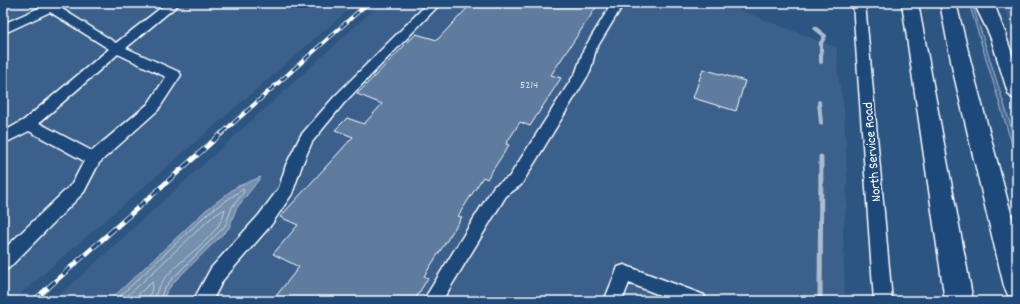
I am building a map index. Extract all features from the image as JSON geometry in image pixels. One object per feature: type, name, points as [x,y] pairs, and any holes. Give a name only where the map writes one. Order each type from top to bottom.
[{"type":"highway","points":[[910,3],[959,301]]},
{"type":"highway","points":[[948,3],[963,71],[1017,286]]},
{"type":"highway","points":[[982,3],[997,34]]},
{"type":"main road","points":[[988,3],[1017,93]]},
{"type":"street","points":[[3,139],[29,124],[117,49],[174,3]]},
{"type":"street","points":[[202,301],[217,274],[265,220],[286,190],[294,165],[306,139],[339,100],[435,3]]},
{"type":"street","points":[[432,301],[500,191],[515,181],[519,175],[583,72],[590,49],[618,3]]},
{"type":"street","name":"North Service Road","points":[[859,3],[883,301]]},
{"type":"street","points":[[3,262],[78,188],[93,160],[153,107],[174,75],[117,49],[55,5],[5,28]]},
{"type":"street","points":[[29,124],[93,160]]},
{"type":"street","points":[[613,301],[624,273],[697,301]]},
{"type":"shaded area","points":[[3,3],[356,3],[12,301],[3,301]]},
{"type":"shaded area","points":[[381,3],[722,3],[837,48],[838,74],[844,108],[847,181],[846,209],[843,231],[845,301],[53,301]]},
{"type":"shaded area","points":[[969,3],[972,3],[1017,145],[1017,161]]},
{"type":"shaded area","points":[[1003,3],[1017,3],[1017,41]]},
{"type":"water","points":[[261,177],[236,209],[229,228],[175,281],[167,291],[162,301],[109,301],[206,210],[236,187]]},
{"type":"building","points":[[472,3],[599,3],[551,75],[561,78],[530,126],[520,122],[506,144],[509,145],[487,179],[483,177],[458,216],[462,217],[424,276],[428,278],[414,301],[272,301],[299,267],[273,254],[298,225],[280,217],[353,137],[335,130],[347,118],[364,124],[382,104],[357,94],[416,34],[437,40]]},
{"type":"building","points":[[703,69],[745,81],[736,111],[693,98]]},
{"type":"waterway","points":[[815,28],[825,36],[821,43],[821,62]]},
{"type":"waterway","points":[[819,102],[821,123]]},
{"type":"waterway","points":[[820,301],[821,157]]},
{"type":"railway","points":[[221,134],[368,3]]},
{"type":"railway","points":[[33,301],[222,133]]}]
